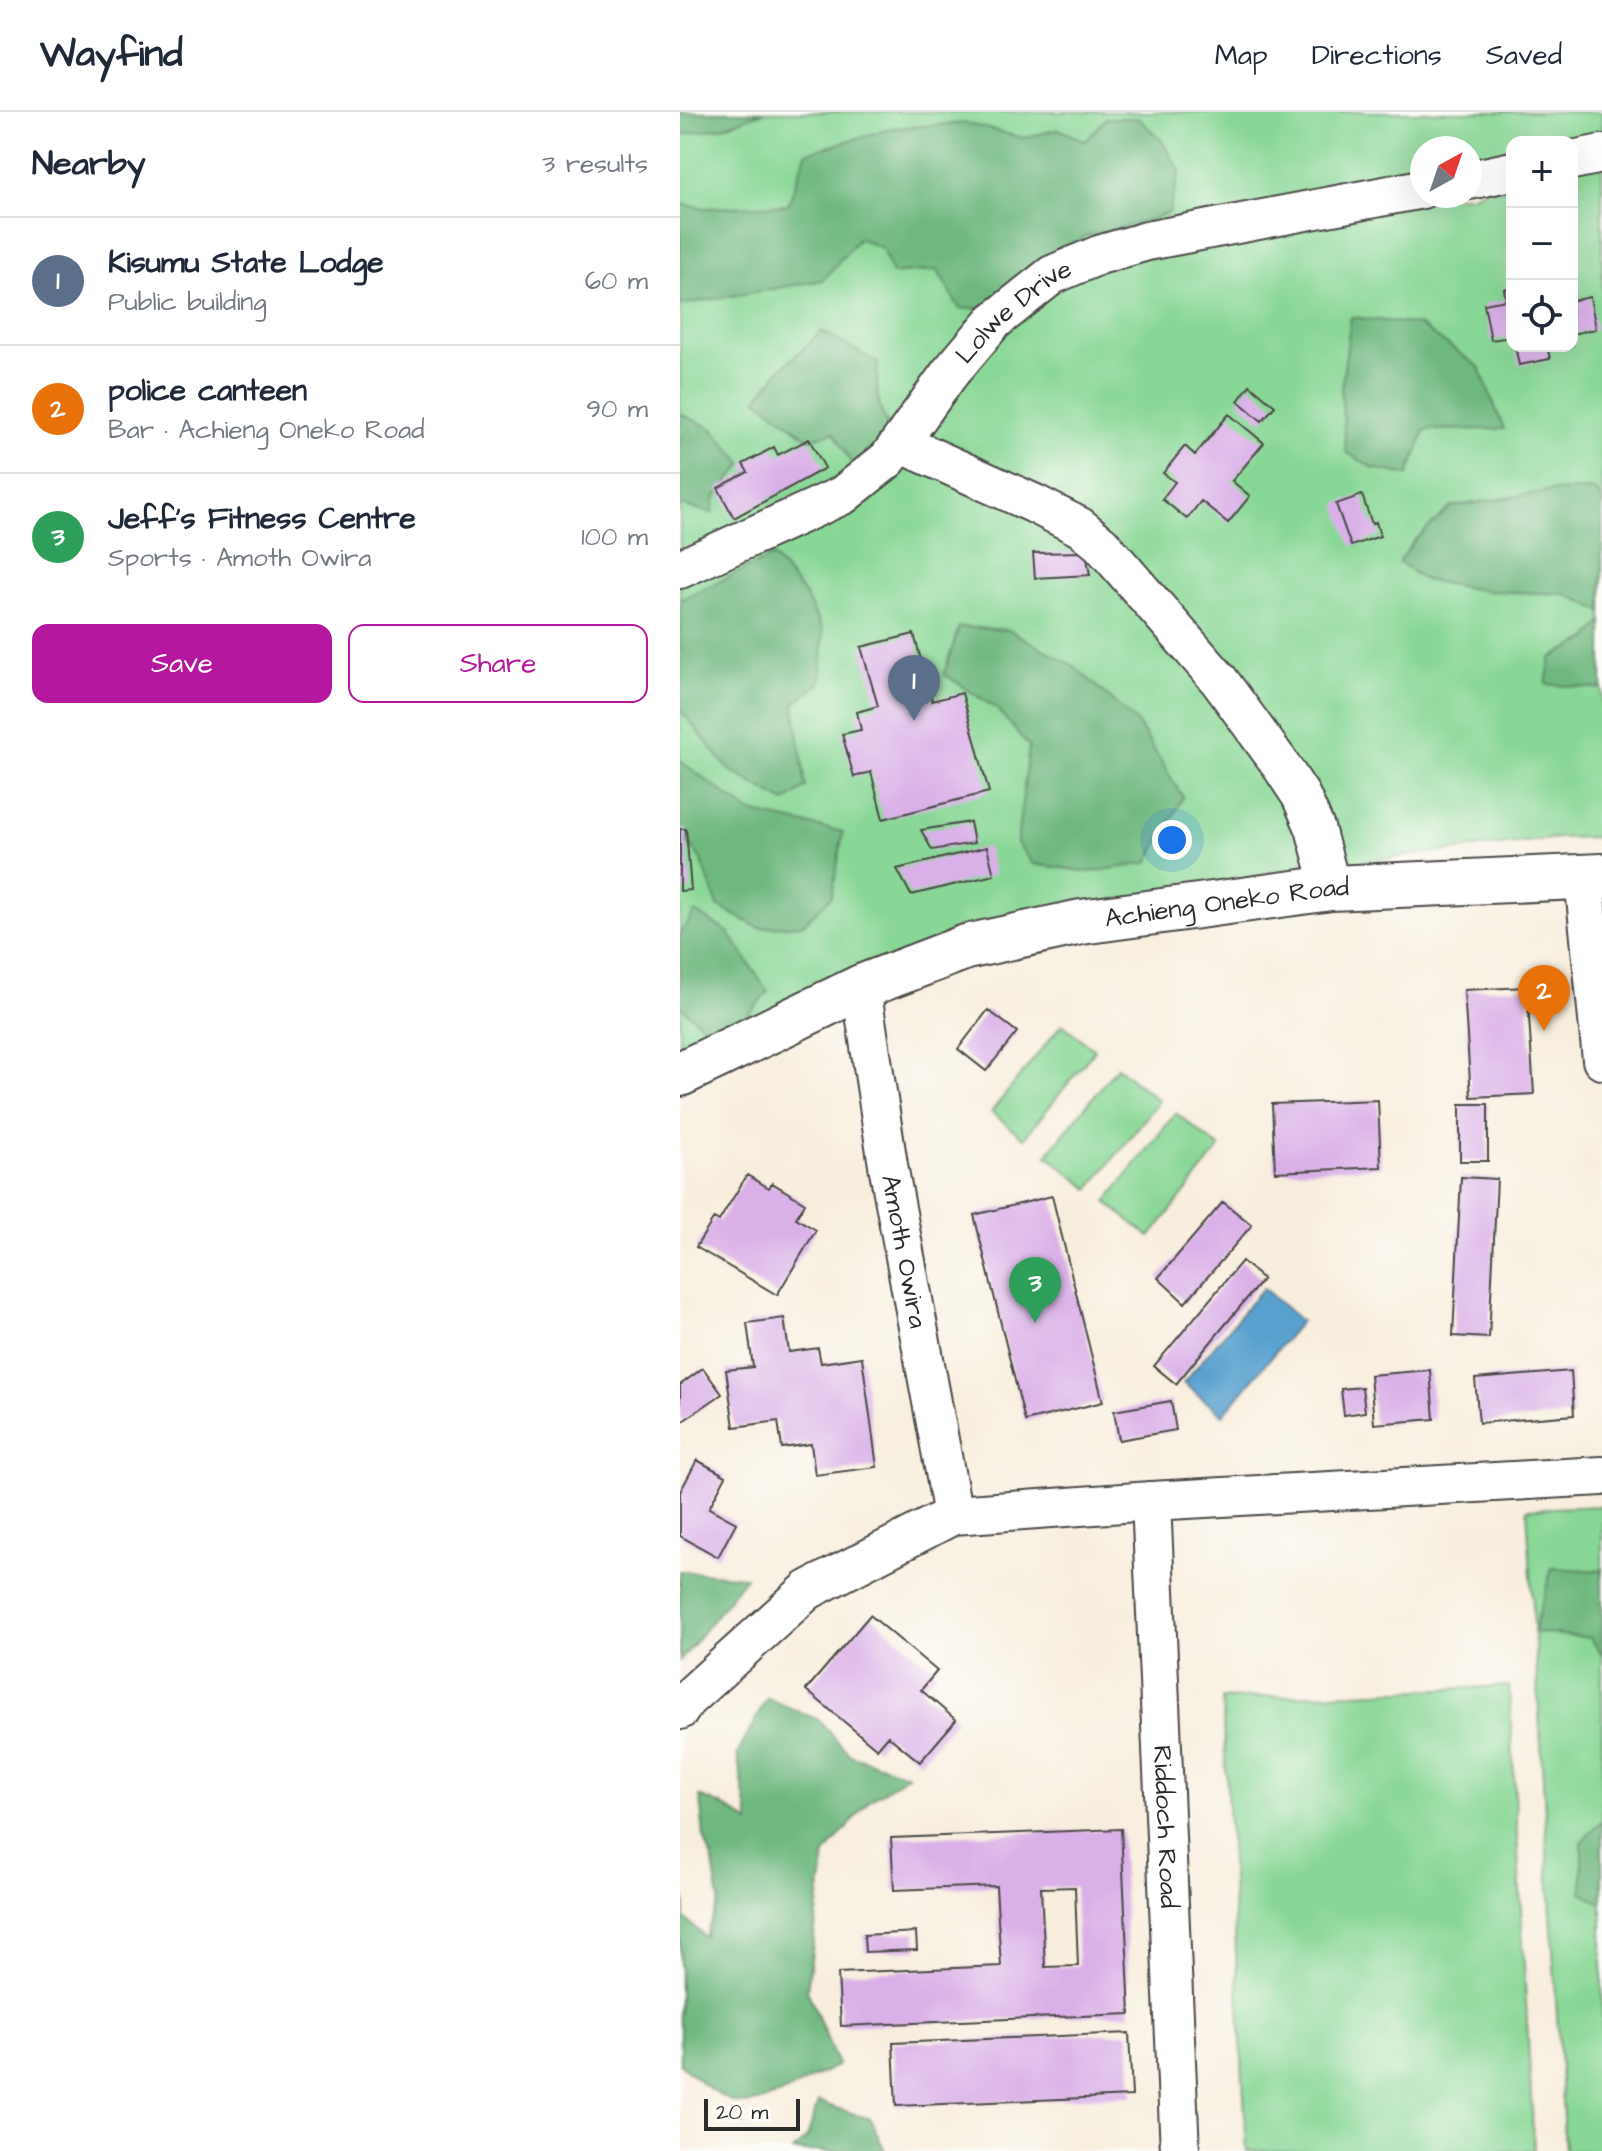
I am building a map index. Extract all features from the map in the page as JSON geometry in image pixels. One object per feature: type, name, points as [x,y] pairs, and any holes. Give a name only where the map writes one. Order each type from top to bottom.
[{"type":"main road","name":"Achieng Oneko Road","points":[[680,1074],[861,987],[966,947],[1066,925],[1331,888],[1593,877]]},
{"type":"street","points":[[1578,159],[1602,154]]},
{"type":"street","points":[[1482,177],[1506,172]]},
{"type":"street","name":"Lolwe Drive","points":[[680,569],[843,495],[888,459],[949,374],[993,322],[1052,275],[1099,255],[1147,241],[1410,191]]},
{"type":"street","points":[[900,443],[1035,504],[1080,527],[1101,544],[1219,680],[1278,761],[1301,796],[1315,828],[1331,888]]},
{"type":"street","points":[[1593,877],[1602,1060]]},
{"type":"street","name":"Amoth Owira","points":[[861,987],[888,1165],[953,1515]]},
{"type":"street","points":[[680,1710],[686,1700],[808,1590],[953,1515],[1602,1476]]},
{"type":"street","name":"Riddoch Road","points":[[1151,1501],[1180,2151]]},
{"type":"green space","points":[[680,112],[1602,112],[1602,153],[1578,144],[1578,136],[1506,136],[1506,172],[1482,177],[1482,136],[1410,136],[1410,208],[1482,208],[1482,191],[1506,181],[1506,352],[1578,352],[1578,164],[1602,159],[1602,837],[1558,838],[1288,870],[1089,905],[680,1054]]},
{"type":"green space","points":[[680,112],[763,112],[723,127],[680,135]]},
{"type":"green space","points":[[1106,118],[1138,118],[1161,140],[1180,171],[1169,213],[1085,236],[994,308],[960,309],[937,270],[892,274],[882,248],[859,238],[823,280],[680,305],[680,204],[705,208],[788,205],[806,153],[893,128],[966,123],[1023,138],[1059,129],[1086,141]]},
{"type":"green space","points":[[1351,317],[1419,325],[1479,367],[1504,429],[1425,430],[1408,475],[1373,468],[1346,452],[1341,391]]},
{"type":"green space","points":[[822,331],[878,363],[878,397],[890,428],[875,454],[852,464],[834,432],[809,439],[757,399],[780,370]]},
{"type":"green space","points":[[680,414],[712,428],[743,464],[714,499],[713,513],[680,505]]},
{"type":"green space","points":[[1594,490],[1602,499],[1602,611],[1566,594],[1487,591],[1424,580],[1399,562],[1415,540],[1451,507],[1547,491]]},
{"type":"green space","points":[[773,556],[805,595],[823,631],[821,682],[794,704],[806,787],[785,802],[728,769],[680,709],[680,600]]},
{"type":"green space","points":[[1602,622],[1602,689],[1546,684],[1551,658],[1589,638]]},
{"type":"green space","points":[[959,627],[1009,630],[1074,666],[1138,724],[1183,797],[1148,863],[1091,872],[1033,864],[1017,843],[1029,746],[997,709],[944,674]]},
{"type":"green space","points":[[680,761],[750,812],[843,832],[832,896],[802,925],[759,928],[718,906],[701,859],[680,832]]},
{"type":"green space","points":[[695,912],[728,932],[768,992],[733,1031],[707,1029],[680,1006],[680,934]]},
{"type":"green space","points":[[1062,1024],[1095,1050],[1024,1138],[991,1112]]},
{"type":"green space","points":[[1117,1067],[1159,1101],[1089,1189],[1047,1155]]},
{"type":"green space","points":[[1176,1113],[1220,1148],[1150,1237],[1106,1202]]},
{"type":"green space","points":[[1602,1506],[1602,2151],[1565,2151],[1527,1509]]},
{"type":"green space","points":[[1552,1568],[1602,1571],[1602,1654],[1590,1638],[1534,1632]]},
{"type":"green space","points":[[680,1571],[746,1577],[680,1661]]},
{"type":"green space","points":[[1509,1686],[1534,2151],[1247,2151],[1222,1699]]},
{"type":"green space","points":[[767,1698],[819,1720],[850,1755],[908,1775],[869,1801],[825,1854],[807,1990],[838,2065],[779,2094],[744,2104],[719,2095],[680,2063],[680,1898],[685,1898],[685,1918],[705,1937],[719,1901],[713,1862],[704,1837],[700,1796],[726,1807],[750,1823],[737,1755]]},
{"type":"green space","points":[[1602,1820],[1602,1904],[1582,1892],[1582,1842]]},
{"type":"green space","points":[[818,2102],[870,2119],[885,2151],[793,2151],[807,2138]]},
{"type":"water","points":[[1263,1288],[1301,1321],[1223,1415],[1183,1383]]},
{"type":"building","points":[[1590,297],[1596,329],[1578,333],[1578,300]]},
{"type":"building","points":[[1506,300],[1506,338],[1491,340],[1484,304]]},
{"type":"building","points":[[1516,352],[1548,352],[1550,359],[1519,365]]},
{"type":"building","points":[[1250,385],[1275,406],[1262,421],[1238,401]]},
{"type":"building","points":[[1229,414],[1264,443],[1232,481],[1250,496],[1228,523],[1201,501],[1187,519],[1162,499],[1175,482],[1163,473],[1185,446],[1195,455]]},
{"type":"building","points":[[809,439],[825,468],[734,518],[718,488],[748,472],[743,464],[774,447],[778,455]]},
{"type":"building","points":[[1362,495],[1372,524],[1376,522],[1380,536],[1351,546],[1336,504]]},
{"type":"building","points":[[1086,552],[1090,575],[1035,578],[1033,553]]},
{"type":"building","points":[[914,634],[932,701],[962,693],[989,792],[883,819],[871,772],[854,777],[842,734],[861,730],[857,712],[878,706],[861,647]]},
{"type":"building","points":[[970,822],[974,843],[932,850],[921,830]]},
{"type":"building","points":[[680,829],[686,829],[691,890],[680,891]]},
{"type":"building","points":[[987,847],[994,875],[911,895],[897,869]]},
{"type":"building","points":[[1527,987],[1534,1094],[1471,1097],[1464,990]]},
{"type":"building","points":[[988,1010],[1017,1032],[986,1071],[958,1049]]},
{"type":"building","points":[[1378,1100],[1381,1167],[1275,1172],[1272,1104]]},
{"type":"building","points":[[1460,1104],[1488,1104],[1488,1161],[1460,1161]]},
{"type":"building","points":[[747,1175],[769,1188],[772,1183],[805,1203],[796,1218],[816,1230],[777,1295],[696,1247],[714,1218],[719,1221]]},
{"type":"building","points":[[1461,1177],[1497,1179],[1489,1338],[1453,1336]]},
{"type":"building","points":[[1052,1196],[1103,1402],[1025,1421],[974,1215]]},
{"type":"building","points":[[1223,1202],[1252,1225],[1185,1303],[1158,1278]]},
{"type":"building","points":[[1242,1261],[1263,1279],[1176,1384],[1154,1366]]},
{"type":"building","points":[[784,1318],[789,1352],[818,1348],[821,1363],[862,1357],[877,1467],[815,1475],[811,1444],[782,1448],[778,1421],[734,1427],[726,1370],[753,1367],[747,1323]]},
{"type":"building","points":[[703,1368],[722,1394],[683,1421],[680,1417],[680,1385]]},
{"type":"building","points":[[1430,1370],[1434,1419],[1374,1424],[1370,1375]]},
{"type":"building","points":[[1571,1371],[1574,1415],[1479,1423],[1475,1379]]},
{"type":"building","points":[[1362,1387],[1365,1412],[1344,1415],[1341,1389]]},
{"type":"building","points":[[1171,1401],[1176,1430],[1119,1440],[1114,1411]]},
{"type":"building","points":[[697,1460],[726,1476],[709,1508],[736,1523],[718,1557],[680,1536],[680,1492]]},
{"type":"building","points":[[870,1615],[937,1671],[921,1690],[956,1720],[920,1762],[888,1736],[877,1749],[806,1690]]},
{"type":"building","points":[[1121,1829],[1130,2014],[841,2026],[838,1973],[1001,1966],[996,1886],[894,1890],[891,1838]],"holes":[[[1075,1887],[1078,1966],[1045,1967],[1041,1888]]]},
{"type":"building","points":[[916,1932],[917,1950],[865,1952],[864,1935]]},
{"type":"building","points":[[1129,2033],[1132,2096],[896,2106],[893,2043]]},
{"type":"place","name":"Kisumu State Lodge","points":[[914,721]]},
{"type":"place","name":"police canteen","points":[[1544,1031]]},
{"type":"place","name":"Jeff's Fitness Centre","points":[[1035,1323]]}]
